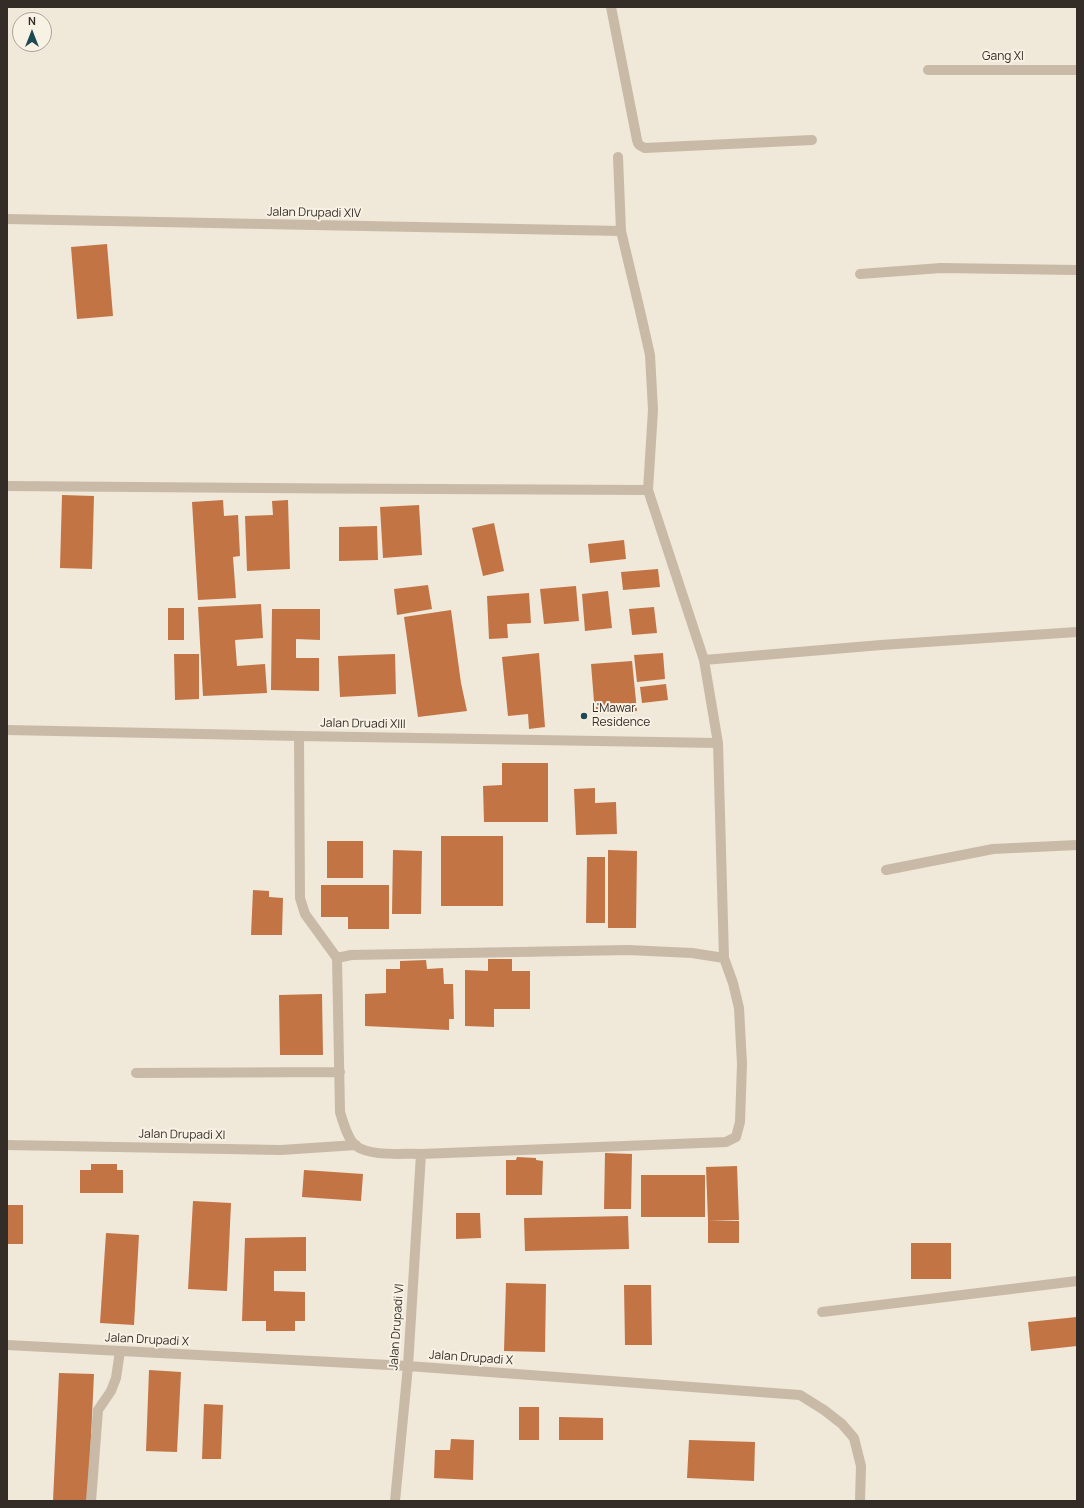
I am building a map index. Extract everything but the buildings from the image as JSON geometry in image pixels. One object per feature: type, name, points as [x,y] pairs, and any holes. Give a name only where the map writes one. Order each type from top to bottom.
[{"type":"street","points":[[611,7],[636,140],[641,147],[812,140]]},
{"type":"street","name":"Gang XI","points":[[928,70],[1077,70]]},
{"type":"street","points":[[299,736],[300,898],[306,914],[337,958],[340,1112],[345,1127],[356,1145],[374,1153],[421,1154],[726,1142],[736,1137],[740,1122],[742,1064],[739,1008],[733,983],[724,958],[718,743],[704,660],[648,490],[654,410],[650,355],[621,231],[618,156]]},
{"type":"street","name":"Jalan Drupadi XIV","points":[[7,220],[621,231]]},
{"type":"street","points":[[860,274],[942,268],[1077,270]]},
{"type":"street","points":[[7,486],[648,490]]},
{"type":"street","points":[[704,660],[881,645],[1077,632]]},
{"type":"street","name":"Jalan Druadi XIII","points":[[7,730],[718,743]]},
{"type":"street","points":[[886,870],[993,849],[1077,845]]},
{"type":"street","points":[[337,958],[351,955],[628,950],[692,953],[724,958]]},
{"type":"street","points":[[136,1073],[340,1072]]},
{"type":"street","name":"Jalan Drupadi XI","points":[[7,1145],[281,1150],[356,1145]]},
{"type":"street","name":"Jalan Drupadi VI","points":[[395,1501],[408,1366],[421,1154]]},
{"type":"street","points":[[822,1312],[1077,1281]]},
{"type":"street","name":"Jalan Drupadi X","points":[[7,1345],[408,1366],[800,1395],[824,1410],[842,1424],[854,1438],[861,1466],[860,1501]]},
{"type":"street","points":[[91,1501],[98,1410],[111,1390],[116,1378],[120,1351]]},
{"type":"place","name":"L'Mawar Residence","points":[[584,716]]}]
